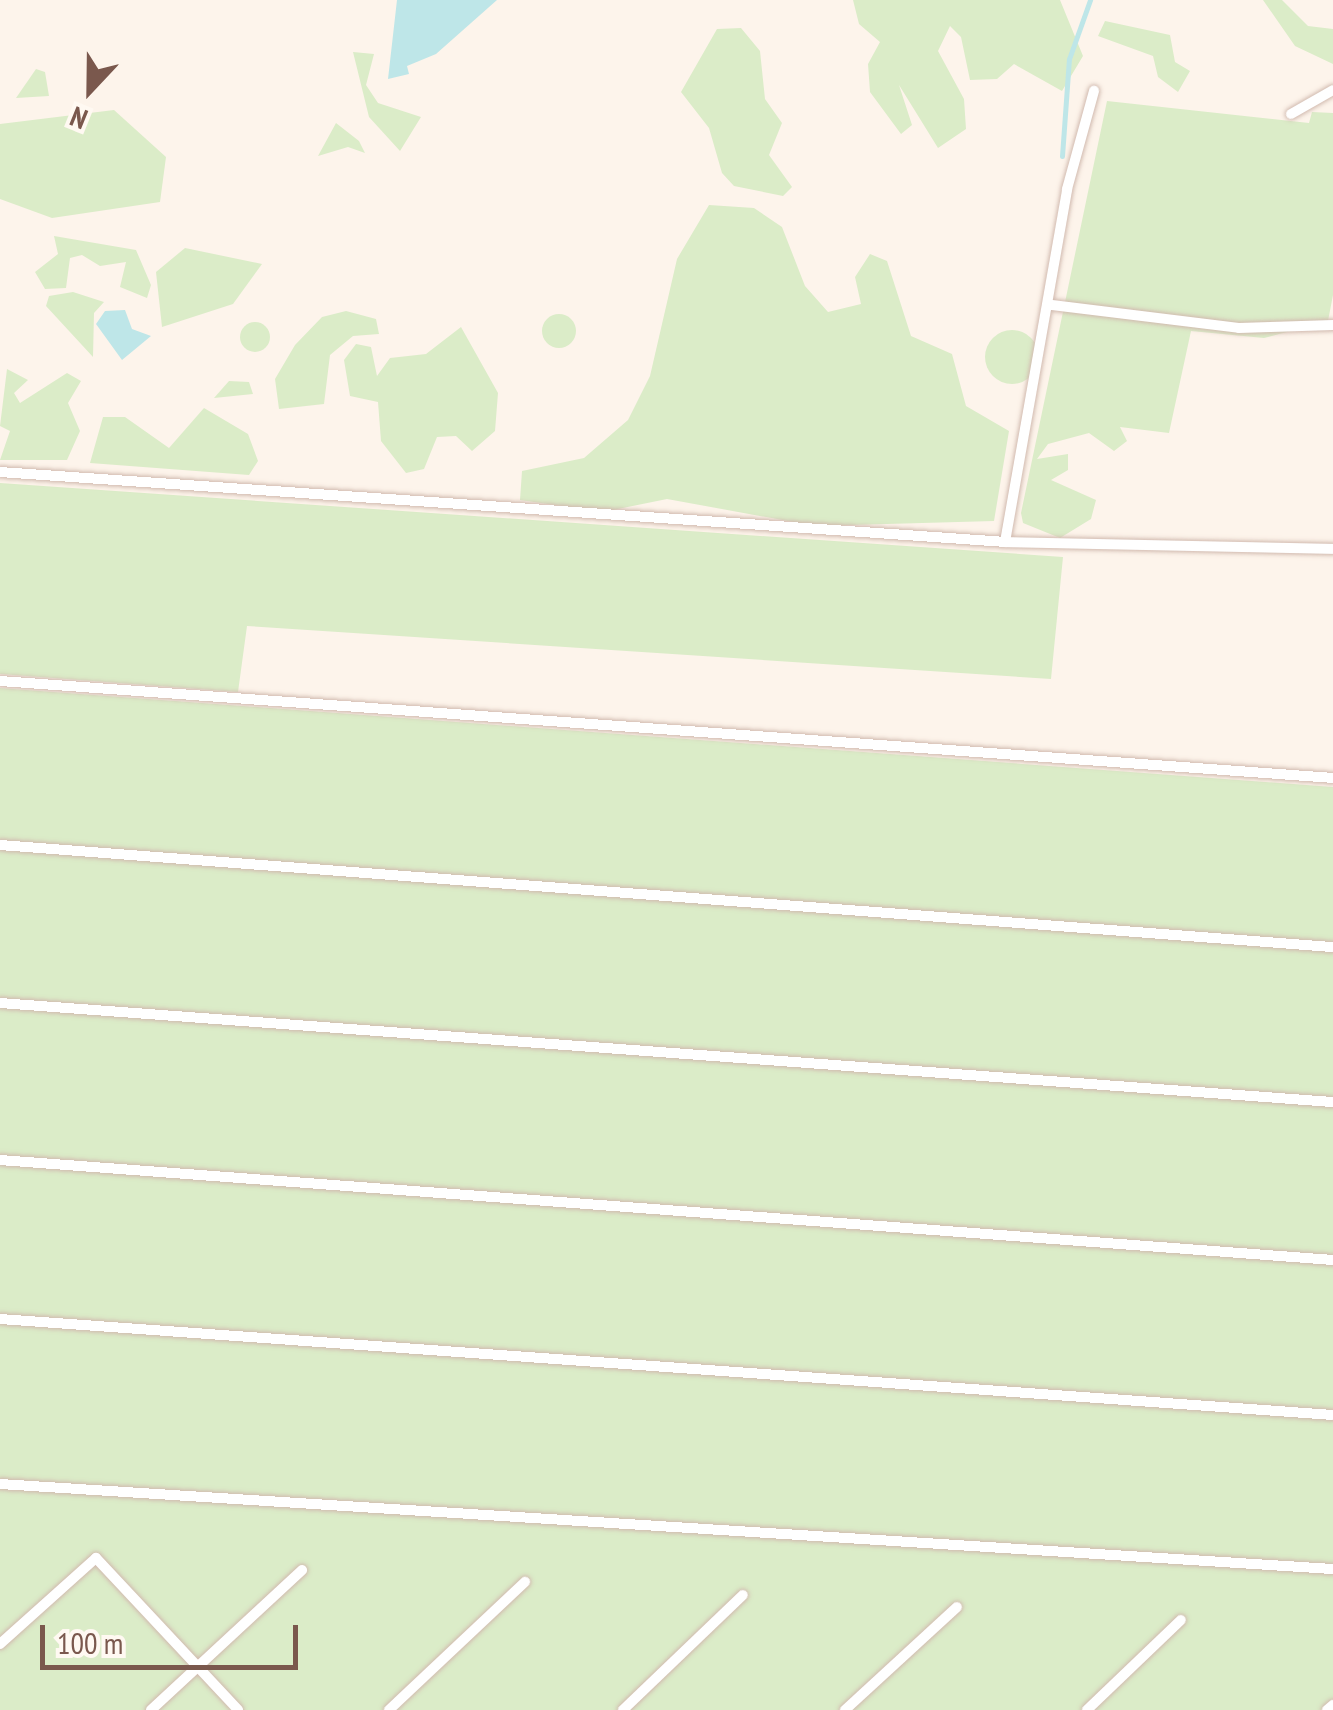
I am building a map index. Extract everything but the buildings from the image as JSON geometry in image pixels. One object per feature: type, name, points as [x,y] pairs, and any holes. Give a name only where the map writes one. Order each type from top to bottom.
[{"type":"lane","points":[[1291,114],[1333,90]]},
{"type":"lane","points":[[1005,542],[1052,305],[1067,189],[1094,91]]},
{"type":"lane","points":[[1052,305],[1240,328],[1333,325]]},
{"type":"lane","points":[[0,472],[1005,542],[1333,549]]},
{"type":"lane","points":[[0,681],[1333,778]]},
{"type":"lane","points":[[0,845],[1333,947]]},
{"type":"lane","points":[[0,1004],[1333,1102]]},
{"type":"lane","points":[[0,1160],[1333,1260]]},
{"type":"lane","points":[[0,1318],[1333,1415]]},
{"type":"lane","points":[[0,1484],[1333,1569]]},
{"type":"lane","points":[[0,1644],[96,1558],[238,1710]]},
{"type":"lane","points":[[152,1710],[302,1570]]},
{"type":"lane","points":[[389,1710],[525,1582]]},
{"type":"lane","points":[[623,1710],[743,1595]]},
{"type":"lane","points":[[845,1710],[957,1607]]},
{"type":"lane","points":[[1087,1710],[1180,1620]]},
{"type":"lane","points":[[1327,1710],[1333,1705]]},
{"type":"green space","points":[[853,0],[1060,0],[1083,56],[1062,91],[1014,64],[997,79],[970,80],[961,37],[950,26],[938,51],[964,99],[966,129],[938,148],[899,85],[912,125],[901,134],[870,92],[868,64],[880,42],[859,24]]},
{"type":"green space","points":[[1263,0],[1282,0],[1308,26],[1333,29],[1333,64],[1295,46]]},
{"type":"green space","points":[[1105,21],[1170,35],[1175,62],[1190,71],[1178,92],[1158,77],[1153,56],[1098,36]]},
{"type":"green space","points":[[741,28],[760,51],[765,99],[782,123],[769,155],[792,187],[783,196],[734,186],[722,173],[709,128],[681,92],[717,29]]},
{"type":"green space","points":[[353,52],[374,54],[366,85],[378,103],[421,117],[400,151],[369,117]]},
{"type":"green space","points":[[36,69],[45,72],[49,96],[16,98]]},
{"type":"green space","points":[[1107,101],[1309,123],[1312,112],[1333,113],[1333,295],[1328,321],[1264,338],[1191,331],[1169,433],[1120,427],[1127,441],[1114,451],[1089,433],[1048,444],[1037,459],[1068,454],[1068,470],[1051,480],[1096,500],[1091,519],[1060,538],[1023,523],[1021,513]]},
{"type":"green space","points":[[114,110],[166,157],[160,202],[52,218],[0,199],[0,124]]},
{"type":"green space","points":[[336,123],[359,141],[365,153],[348,147],[318,156]]},
{"type":"green space","points":[[709,205],[754,208],[782,227],[805,286],[828,312],[861,304],[855,277],[870,254],[887,261],[911,336],[952,354],[966,406],[1009,431],[994,521],[815,526],[667,499],[603,512],[520,500],[522,471],[584,458],[628,420],[650,376],[677,259]]},
{"type":"green space","points":[[54,236],[136,250],[151,285],[147,298],[120,287],[126,262],[100,266],[82,255],[70,258],[66,288],[45,289],[35,272],[58,254]]},
{"type":"green space","points":[[185,248],[262,264],[233,304],[162,327],[156,272]]},
{"type":"green space","points":[[73,292],[104,302],[94,313],[93,357],[46,306],[49,296]]},
{"type":"green space","points":[[346,311],[376,319],[379,334],[353,336],[330,355],[324,404],[279,409],[275,379],[295,345],[322,317]]},
{"type":"green space","points":[[559,314],[571,319],[576,331],[571,343],[559,348],[547,343],[542,331],[547,319]]},
{"type":"green space","points":[[255,322],[266,326],[270,337],[266,348],[255,352],[244,348],[240,337],[244,326]]},
{"type":"green space","points":[[461,327],[498,393],[495,431],[472,451],[456,436],[437,437],[424,469],[406,473],[381,441],[378,402],[350,396],[344,360],[356,344],[371,347],[377,376],[390,358],[426,354]]},
{"type":"green space","points":[[1012,330],[1031,338],[1039,357],[1031,376],[1012,384],[993,376],[985,357],[993,338]]},
{"type":"green space","points":[[7,369],[28,380],[14,393],[20,403],[67,373],[81,381],[68,403],[80,431],[67,460],[0,460],[10,431],[0,426]]},
{"type":"green space","points":[[229,381],[249,382],[253,394],[214,398]]},
{"type":"green space","points":[[204,408],[248,434],[258,461],[249,475],[90,463],[103,417],[125,417],[169,448]]},
{"type":"green space","points":[[0,483],[1063,557],[1051,679],[247,626],[238,692],[0,674]]},
{"type":"green space","points":[[0,688],[1333,787],[1333,1710],[0,1710]]},
{"type":"water","points":[[397,0],[497,0],[436,54],[407,66],[409,74],[388,79]]},
{"type":"water","points":[[125,310],[132,329],[151,336],[122,360],[96,324],[105,311]]},
{"type":"waterway","points":[[1062,156],[1069,59],[1090,0]]}]
